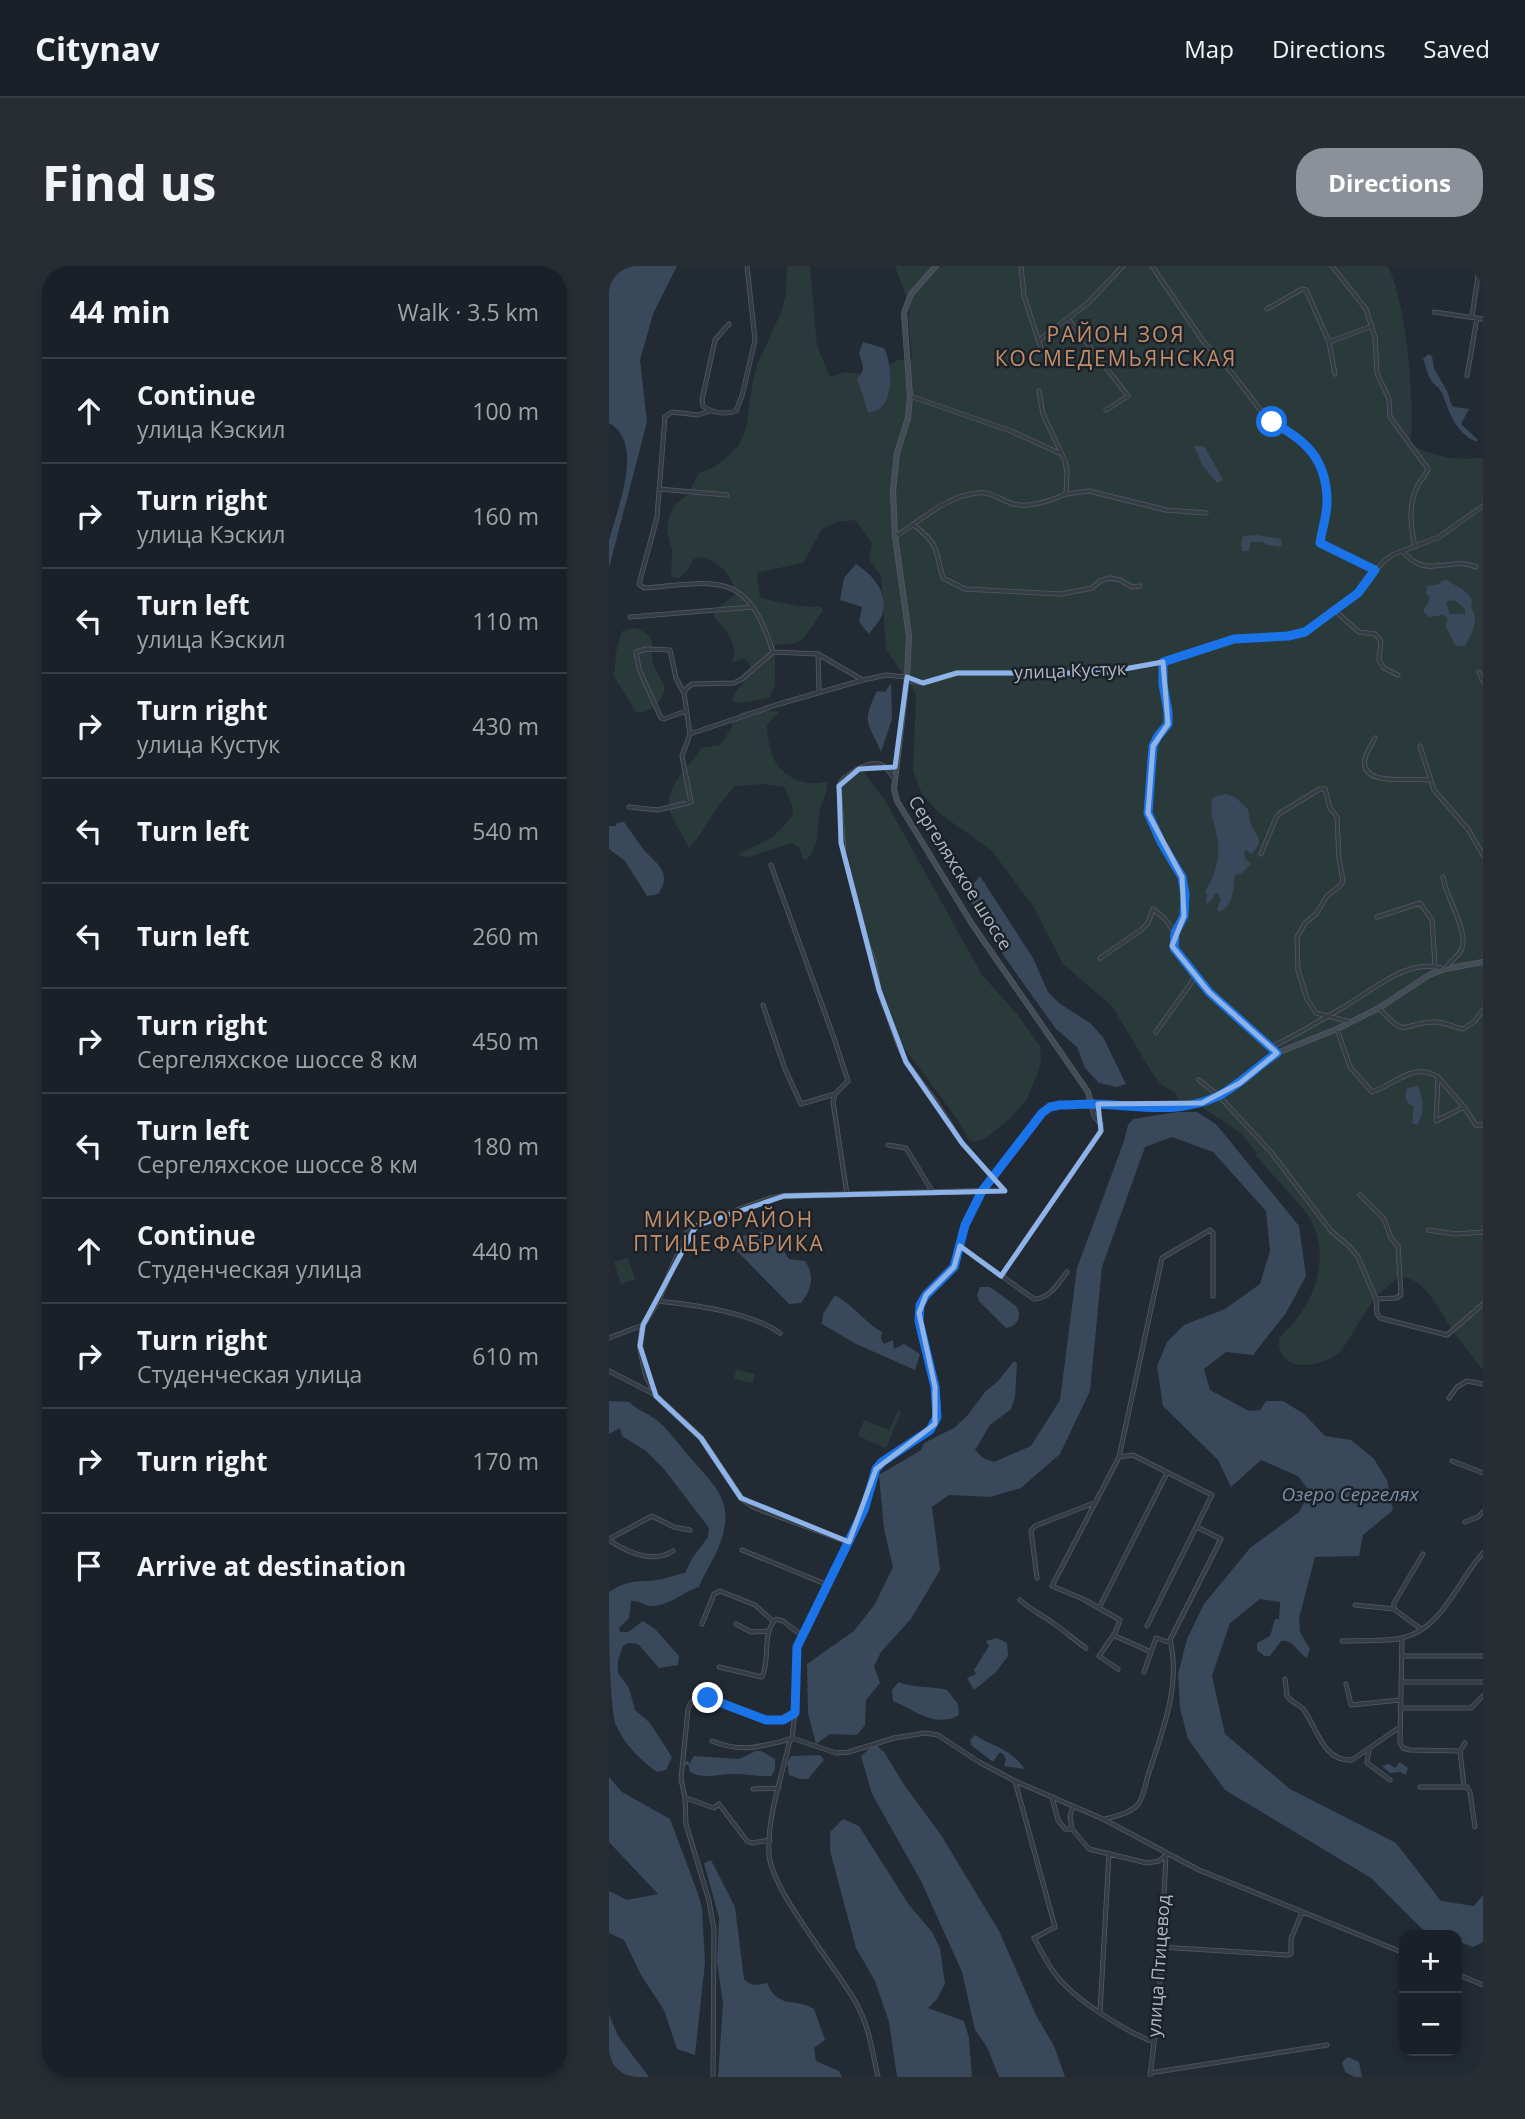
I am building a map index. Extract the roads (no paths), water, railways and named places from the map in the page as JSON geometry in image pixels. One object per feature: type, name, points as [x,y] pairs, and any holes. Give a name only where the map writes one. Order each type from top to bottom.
[{"type":"main road","name":"Сергеляхское шоссе","points":[[936,266],[911,294],[904,313],[910,396],[908,418],[897,453],[893,491],[895,536],[908,625],[907,677],[894,778],[897,801],[972,924],[1088,1092],[1091,1104]]},
{"type":"main road","points":[[1091,1104],[1182,1107],[1202,1103],[1240,1083],[1277,1053],[1337,1029],[1379,1008],[1429,975],[1483,962]]},
{"type":"street","points":[[729,324],[715,340],[702,400],[703,406],[711,411],[723,413],[736,411],[755,340],[747,266]]},
{"type":"street","points":[[1021,266],[1024,296],[1043,354]]},
{"type":"street","points":[[1039,341],[1087,304],[1123,266]]},
{"type":"street","points":[[1152,266],[1203,341],[1262,412],[1272,422],[1293,433],[1318,457],[1328,500],[1320,543],[1375,570]]},
{"type":"street","points":[[1332,266],[1366,309],[1375,337],[1377,373],[1389,399],[1390,417],[1428,469],[1416,488],[1411,507],[1415,547]]},
{"type":"street","points":[[1467,376],[1478,292],[1478,276],[1474,266]]},
{"type":"street","points":[[1267,309],[1297,289],[1306,290],[1329,342],[1335,374]]},
{"type":"street","points":[[1434,312],[1483,319]]},
{"type":"street","points":[[1069,320],[1128,396],[1106,410]]},
{"type":"street","points":[[1329,342],[1370,327]]},
{"type":"street","points":[[1039,391],[1043,414],[1067,472],[1066,494]]},
{"type":"street","points":[[910,396],[1011,431],[1061,453]]},
{"type":"street","points":[[711,411],[698,415],[672,412],[665,417],[657,517],[639,580],[644,589],[716,583],[741,594],[753,607],[765,628],[773,652]]},
{"type":"street","points":[[659,489],[727,495]]},
{"type":"street","points":[[895,536],[953,499],[989,492],[1020,505],[1047,502],[1066,494],[1089,491],[1166,510],[1206,513]]},
{"type":"street","name":"улица Кустук","points":[[690,734],[820,692],[885,676],[907,677],[911,681],[923,683],[957,673],[1087,674],[1163,662],[1234,639],[1288,636],[1305,632],[1358,593],[1375,570],[1392,555],[1439,537],[1483,506]]},
{"type":"street","points":[[914,525],[937,549],[943,578],[965,589],[1061,594],[1092,588],[1100,581],[1110,578],[1132,587],[1140,586]]},
{"type":"street","points":[[1403,552],[1417,564],[1424,566],[1462,562],[1476,567]]},
{"type":"street","points":[[630,617],[753,607]]},
{"type":"street","points":[[1334,610],[1359,632],[1375,634],[1381,641],[1379,660],[1384,668],[1398,675]]},
{"type":"street","points":[[629,807],[658,810],[691,802],[682,756],[690,734],[684,693],[676,678],[670,650],[646,649],[636,652],[639,669],[661,718],[686,711]]},
{"type":"street","points":[[684,693],[692,684],[727,684],[741,679],[773,652],[818,654],[863,680]]},
{"type":"street","points":[[818,654],[820,692]]},
{"type":"street","points":[[1163,662],[1168,724],[1153,746],[1148,813],[1161,842],[1182,877],[1185,894],[1184,916],[1175,933],[1174,948],[1209,992],[1277,1053]]},
{"type":"street","points":[[1479,672],[1483,681]]},
{"type":"street","points":[[1375,738],[1366,757],[1365,767],[1370,775],[1378,779],[1429,780]]},
{"type":"street","points":[[1420,746],[1434,790],[1476,841],[1483,855]]},
{"type":"street","points":[[894,778],[878,764],[859,769],[841,780],[838,786],[844,854],[874,961],[879,990],[906,1062],[939,1105],[962,1143],[992,1177]]},
{"type":"street","points":[[1261,854],[1280,813],[1320,789],[1325,789],[1330,808],[1337,817],[1343,880],[1327,895],[1316,914],[1300,929],[1297,953],[1299,971],[1307,999],[1316,1013],[1351,1022]]},
{"type":"street","points":[[763,1005],[785,1069],[801,1104],[835,1094],[848,1081],[842,1059],[771,865]]},
{"type":"street","points":[[1271,1047],[1409,969],[1435,965],[1445,969],[1461,951],[1462,933],[1444,889],[1443,877]]},
{"type":"street","points":[[1377,918],[1420,903],[1432,920],[1435,965]]},
{"type":"street","points":[[1100,958],[1141,930],[1148,923],[1153,909],[1175,933]]},
{"type":"street","points":[[1156,1032],[1196,976]]},
{"type":"street","points":[[1379,1008],[1395,1024],[1407,1029],[1438,1021],[1463,1029],[1474,1023],[1483,1010]]},
{"type":"street","points":[[1337,1029],[1350,1067],[1372,1092],[1416,1071],[1432,1073],[1464,1107],[1476,1125],[1483,1125]]},
{"type":"street","points":[[1438,1077],[1436,1121],[1464,1107]]},
{"type":"street","points":[[1199,1080],[1219,1096],[1271,1152],[1331,1231],[1359,1257],[1376,1299],[1377,1314],[1385,1320],[1447,1335],[1483,1304]]},
{"type":"street","points":[[835,1094],[833,1102],[847,1194]]},
{"type":"street","points":[[878,2077],[868,2026],[780,1886],[769,1857],[769,1840],[779,1788],[792,1738],[795,1658],[801,1635],[864,1510],[876,1469],[935,1424],[935,1387],[919,1313],[920,1305],[926,1295],[954,1267],[965,1225],[982,1191],[1042,1113],[1050,1107],[1091,1104],[1094,1116],[1101,1124],[1101,1131],[1001,1276]]},
{"type":"street","points":[[888,1145],[906,1148],[932,1191]]},
{"type":"street","points":[[849,1542],[746,1503],[701,1438],[650,1386],[640,1346],[642,1325],[658,1301],[687,1233],[696,1226],[784,1196],[982,1191]]},
{"type":"street","points":[[1360,1195],[1384,1219],[1399,1250],[1401,1295],[1396,1298],[1376,1299]]},
{"type":"street","points":[[1118,1669],[1099,1656],[1120,1620],[1052,1586],[1119,1457],[1162,1258],[1210,1230],[1213,1233],[1213,1296]]},
{"type":"street","points":[[1428,1230],[1456,1234],[1483,1232]]},
{"type":"street","points":[[960,1246],[1034,1299],[1048,1294],[1067,1272]]},
{"type":"street","points":[[658,1301],[702,1307],[752,1319],[768,1324],[780,1333]]},
{"type":"street","points":[[609,1338],[642,1325]]},
{"type":"street","points":[[609,1371],[656,1395]]},
{"type":"street","points":[[1449,1398],[1457,1387],[1467,1381],[1483,1384]]},
{"type":"street","points":[[1119,1457],[1132,1455],[1212,1495],[1147,1626]]},
{"type":"street","points":[[1452,1461],[1483,1474]]},
{"type":"street","points":[[1099,1608],[1167,1473]]},
{"type":"street","points":[[1037,1578],[1031,1531],[1035,1526],[1094,1503]]},
{"type":"street","points":[[1465,1522],[1483,1512]]},
{"type":"street","points":[[609,1540],[652,1516],[689,1531]]},
{"type":"street","points":[[1103,1819],[1117,1816],[1138,1804],[1168,1711],[1175,1658],[1170,1640],[1221,1539],[1198,1527]]},
{"type":"street","points":[[609,1540],[638,1554],[653,1557],[664,1556],[673,1551]]},
{"type":"street","points":[[742,1550],[828,1585]]},
{"type":"street","points":[[1342,1641],[1402,1638],[1422,1629],[1436,1618],[1483,1552]]},
{"type":"street","points":[[1394,1609],[1394,1603],[1423,1555]]},
{"type":"street","points":[[702,1624],[713,1594],[720,1591],[755,1605],[773,1621]]},
{"type":"street","points":[[1020,1600],[1086,1648]]},
{"type":"street","points":[[1356,1605],[1394,1609],[1422,1629]]},
{"type":"street","points":[[719,1667],[764,1675],[768,1631],[776,1619],[801,1635]]},
{"type":"street","points":[[736,1624],[751,1632],[768,1631]]},
{"type":"street","points":[[1113,1635],[1151,1652]]},
{"type":"street","points":[[1144,1672],[1156,1637],[1171,1643]]},
{"type":"street","points":[[1402,1638],[1400,1743],[1403,1748],[1410,1750],[1460,1751]]},
{"type":"street","points":[[1401,1656],[1483,1657]]},
{"type":"street","points":[[1285,1679],[1287,1696],[1304,1710],[1323,1745],[1346,1760],[1369,1749],[1400,1727]]},
{"type":"street","points":[[1400,1682],[1483,1682]]},
{"type":"street","points":[[1346,1684],[1351,1704],[1400,1700]]},
{"type":"street","points":[[1400,1708],[1471,1708],[1483,1696]]},
{"type":"street","points":[[713,2077],[714,1930],[709,1901],[686,1824],[681,1779],[688,1709],[697,1697],[708,1698],[766,1720],[783,1720],[795,1713]]},
{"type":"street","points":[[712,1741],[742,1749],[764,1747],[792,1738],[836,1753],[849,1752],[894,1738],[925,1733],[938,1735],[1015,1782],[1103,1819],[1199,1870],[1399,1951]]},
{"type":"street","points":[[1464,1787],[1460,1751],[1465,1743]]},
{"type":"street","points":[[1369,1749],[1367,1763],[1390,1780]]},
{"type":"street","points":[[1015,1782],[1055,1927],[1034,1938],[1058,1978],[1100,2012],[1140,2037],[1154,2042]]},
{"type":"street","points":[[1420,1787],[1467,1787],[1475,1827]]},
{"type":"street","points":[[753,1789],[779,1788]]},
{"type":"street","points":[[1052,1797],[1058,1820],[1065,1829],[1072,1829]]},
{"type":"street","points":[[685,1798],[714,1808],[719,1804],[747,1841],[752,1843],[769,1840]]},
{"type":"street","points":[[1073,1806],[1070,1816],[1072,1829],[1089,1849],[1147,1863],[1159,1861],[1166,1854]]},
{"type":"street","points":[[1100,2012],[1109,1853]]},
{"type":"street","name":"улица Птицевод","points":[[1150,2075],[1159,1999],[1166,1854]]},
{"type":"street","points":[[1160,1947],[1289,1955],[1293,1932],[1302,1912]]},
{"type":"street","points":[[1462,1976],[1483,1985]]},
{"type":"street","points":[[1150,2075],[1327,2045]]},
{"type":"water","points":[[609,266],[677,266],[653,314],[640,360],[647,422],[609,568],[609,541],[622,496],[627,461],[626,446],[620,433],[609,423]]},
{"type":"water","points":[[863,342],[884,348],[890,376],[888,396],[884,404],[877,410],[868,412],[857,378],[863,369],[859,353]]},
{"type":"water","points":[[1428,354],[1432,356],[1434,368],[1451,404],[1469,409],[1461,424],[1477,442],[1458,428],[1442,393],[1430,378],[1423,359]]},
{"type":"water","points":[[1194,446],[1204,446],[1223,480],[1217,483],[1203,466]]},
{"type":"water","points":[[1243,536],[1281,539],[1282,545],[1251,542],[1249,551],[1242,551]]},
{"type":"water","points":[[856,564],[874,579],[883,599],[882,615],[869,634],[859,622],[862,607],[840,600],[844,578]]},
{"type":"water","points":[[1447,580],[1466,592],[1472,600],[1475,622],[1465,646],[1456,646],[1445,626],[1448,619],[1443,615],[1428,617],[1423,610],[1429,602],[1427,586],[1440,584],[1441,581]],"holes":[[[1450,600],[1456,601],[1465,609],[1465,614],[1450,614],[1446,603]]]},
{"type":"water","points":[[891,683],[892,719],[881,752],[868,722],[869,710],[877,691],[885,692]]},
{"type":"water","points":[[1226,794],[1235,797],[1248,809],[1250,822],[1259,841],[1251,854],[1246,850],[1244,852],[1245,858],[1251,864],[1242,873],[1235,875],[1230,901],[1219,912],[1217,910],[1221,899],[1218,893],[1206,903],[1205,891],[1214,874],[1218,854],[1212,814],[1213,797]]},
{"type":"water","points":[[624,822],[663,872],[663,886],[658,894],[647,896],[625,861],[609,849],[609,826]]},
{"type":"water","points":[[957,875],[974,883],[980,876],[1033,958],[1048,992],[1059,1003],[1090,1023],[1103,1037],[1126,1084],[1117,1087],[1099,1083],[1085,1068],[1077,1047],[1056,1029],[996,945],[987,925],[972,906],[972,893],[958,881]]},
{"type":"water","points":[[1417,1086],[1423,1105],[1417,1125],[1412,1123],[1414,1106],[1408,1104],[1405,1096],[1407,1088]]},
{"type":"water","name":"Озеро Сергелях","points":[[1197,1112],[1216,1124],[1299,1226],[1306,1276],[1286,1313],[1253,1355],[1226,1352],[1204,1369],[1210,1390],[1249,1411],[1260,1410],[1266,1401],[1283,1401],[1304,1414],[1325,1436],[1351,1440],[1374,1459],[1387,1480],[1393,1510],[1363,1535],[1359,1556],[1315,1557],[1299,1618],[1300,1632],[1310,1649],[1307,1658],[1285,1641],[1281,1641],[1270,1656],[1264,1656],[1257,1650],[1257,1643],[1270,1636],[1275,1619],[1279,1619],[1280,1602],[1260,1599],[1230,1623],[1212,1676],[1225,1734],[1290,1789],[1396,1843],[1441,1901],[1474,1906],[1483,1895],[1483,1942],[1473,1947],[1462,1943],[1462,1930],[1422,1929],[1371,1878],[1225,1790],[1188,1739],[1180,1708],[1178,1674],[1187,1639],[1204,1604],[1250,1548],[1299,1512],[1310,1492],[1298,1476],[1261,1460],[1231,1487],[1218,1460],[1163,1406],[1157,1366],[1167,1342],[1184,1325],[1225,1309],[1260,1284],[1270,1251],[1266,1211],[1213,1152],[1172,1137],[1145,1147],[1102,1267],[1090,1391],[1060,1454],[1021,1488],[990,1497],[949,1495],[932,1507],[940,1570],[911,1619],[881,1652],[874,1666],[880,1683],[866,1700],[865,1725],[857,1735],[830,1734],[816,1744],[808,1713],[807,1664],[854,1631],[875,1604],[893,1567],[884,1529],[879,1475],[921,1450],[924,1443],[954,1428],[1014,1361],[1017,1363],[1015,1397],[1011,1409],[990,1425],[975,1450],[983,1458],[994,1462],[1031,1446],[1060,1400],[1077,1268],[1128,1125],[1133,1119]]},
{"type":"water","points":[[760,1232],[774,1238],[789,1259],[805,1261],[808,1266],[811,1282],[801,1303],[789,1304],[737,1251],[742,1236]]},
{"type":"water","points":[[980,1287],[990,1287],[1016,1306],[1019,1317],[1016,1323],[1006,1328],[979,1301],[977,1295]]},
{"type":"water","points":[[835,1295],[882,1332],[881,1339],[884,1344],[893,1340],[894,1349],[904,1344],[920,1354],[915,1370],[856,1344],[822,1324],[823,1314]]},
{"type":"water","points":[[609,1401],[629,1402],[660,1423],[716,1488],[725,1509],[723,1534],[699,1587],[658,1605],[649,1606],[631,1601],[629,1618],[619,1628],[620,1632],[628,1632],[643,1621],[655,1629],[679,1656],[678,1665],[659,1668],[638,1644],[628,1643],[623,1646],[618,1660],[618,1673],[629,1688],[635,1710],[650,1723],[672,1757],[666,1770],[657,1772],[633,1750],[615,1723],[610,1679],[609,1592],[631,1582],[663,1579],[685,1573],[708,1537],[709,1528],[664,1469],[646,1451],[622,1436],[620,1428],[609,1434]]},
{"type":"water","points":[[997,1638],[1007,1643],[1008,1656],[996,1672],[974,1690],[967,1678],[976,1674],[974,1670],[989,1646],[986,1641]]},
{"type":"water","points":[[899,1682],[947,1690],[958,1704],[959,1715],[950,1719],[933,1719],[893,1701],[892,1690]]},
{"type":"water","points":[[975,1735],[1008,1752],[1025,1769],[1004,1766],[1006,1759],[1002,1753],[999,1753],[993,1762],[971,1745],[970,1740]]},
{"type":"water","points":[[875,1744],[884,1752],[941,1835],[999,1931],[1036,2015],[1054,2046],[1065,2077],[999,2077],[987,2047],[975,2030],[962,1972],[921,1881],[872,1794],[861,1756]]},
{"type":"water","points":[[756,1751],[775,1759],[775,1770],[771,1776],[701,1776],[690,1772],[688,1765],[684,1765],[680,1770],[680,1762],[688,1761],[689,1764],[694,1756],[739,1759]]},
{"type":"water","points":[[820,1755],[824,1760],[808,1779],[789,1775],[787,1763],[791,1756]]},
{"type":"water","points":[[1400,1762],[1408,1768],[1406,1775],[1400,1772],[1390,1773],[1382,1766],[1389,1764],[1395,1768]]},
{"type":"water","points":[[609,1777],[622,1792],[670,1819],[697,1891],[702,1908],[705,1963],[695,2055],[677,2049],[664,2010],[641,1975],[624,1940],[609,1933],[609,1891],[627,1900],[658,1894],[609,1842]]},
{"type":"water","points":[[843,1819],[859,1826],[909,1905],[932,1932],[940,1948],[945,1984],[937,1999],[928,2008],[964,2021],[969,2038],[972,2077],[897,2077],[889,2022],[875,1981],[856,1948],[830,1851],[830,1832]]},
{"type":"water","points":[[711,1860],[735,1907],[744,1979],[752,1984],[767,1983],[782,2000],[814,2009],[825,2040],[814,2048],[816,2061],[839,2071],[842,2077],[718,2077],[723,2003],[717,1962],[719,1918],[704,1863]]},
{"type":"water","points":[[609,2014],[618,2036],[649,2077],[609,2077]]},
{"type":"water","points":[[1348,2057],[1359,2062],[1362,2077],[1354,2077],[1345,2072],[1342,2062]]},
{"type":"district","name":"РАЙОН ЗОЯ КОСМЕДЕМЬЯНСКАЯ","points":[[1116,347]]},
{"type":"district","name":"МИКРОРАЙОН ПТИЦЕФАБРИКА","points":[[729,1232]]}]
